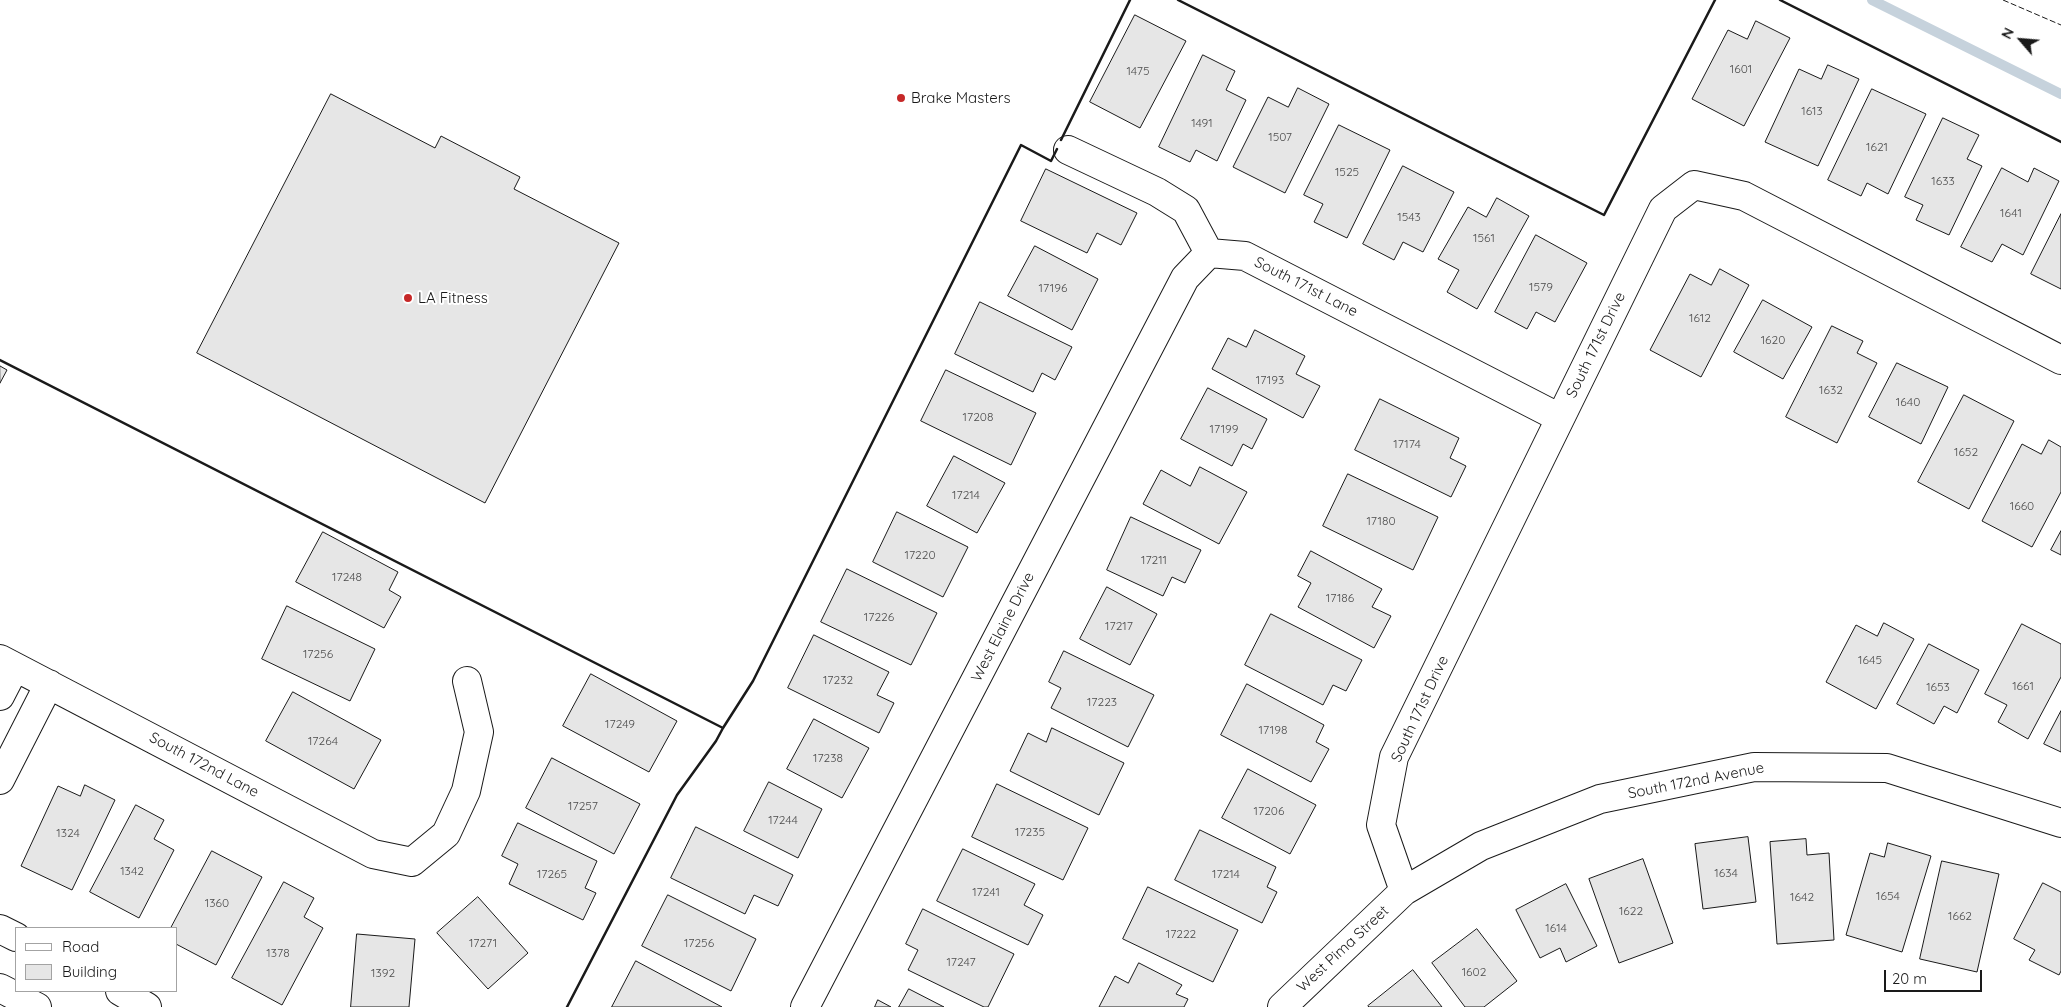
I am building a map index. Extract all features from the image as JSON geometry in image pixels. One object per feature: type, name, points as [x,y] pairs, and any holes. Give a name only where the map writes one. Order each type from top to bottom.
[{"type":"street","points":[[1068,150],[1157,192],[1186,210],[1209,253]]},
{"type":"street","name":"South 171st Drive","points":[[1404,891],[1381,825],[1394,757],[1663,209],[1694,185],[1744,196],[2061,360]]},
{"type":"street","name":"South 171st Lane","points":[[1209,253],[1245,256],[1560,418]]},
{"type":"street","name":"West Elaine Drive","points":[[805,1007],[1184,278],[1209,253]]},
{"type":"street","points":[[0,696],[7,663]]},
{"type":"street","name":"South 172nd Lane","points":[[7,663],[373,854],[412,862],[446,834],[466,791],[479,732],[467,681]]},
{"type":"street","points":[[0,780],[49,684]]},
{"type":"street","name":"South 172nd Avenue","points":[[1404,891],[1481,846],[1600,800],[1754,767],[1887,768],[2061,823]]},
{"type":"street","name":"West Pima Street","points":[[1282,1007],[1404,891]]},
{"type":"street","points":[[0,929],[15,936]]},
{"type":"street","points":[[0,988],[37,1007]]},
{"type":"street","points":[[122,992],[147,1007]]},
{"type":"building","points":[[1135,15],[1186,41],[1140,128],[1090,102]]},
{"type":"building","points":[[1756,21],[1790,38],[1744,126],[1692,99],[1728,30],[1747,39]]},
{"type":"building","points":[[1203,55],[1235,71],[1226,90],[1246,100],[1217,161],[1196,150],[1190,162],[1159,147]]},
{"type":"building","points":[[1828,65],[1859,79],[1818,166],[1765,142],[1799,69],[1821,79]]},
{"type":"building","points":[[1298,88],[1329,104],[1285,193],[1233,167],[1268,97],[1288,107]]},
{"type":"building","points":[[1872,89],[1926,114],[1888,194],[1867,183],[1861,196],[1828,180]]},
{"type":"building","name":"LA Fitness","points":[[331,94],[435,148],[441,136],[520,177],[514,189],[619,243],[485,503],[197,353]]},
{"type":"building","points":[[1943,118],[1979,135],[1967,159],[1982,166],[1949,235],[1916,220],[1923,205],[1905,197]]},
{"type":"building","points":[[1339,125],[1390,150],[1347,238],[1314,222],[1323,204],[1304,195]]},
{"type":"building","points":[[1403,166],[1454,192],[1423,252],[1403,242],[1394,260],[1363,244]]},
{"type":"building","points":[[2002,168],[2028,182],[2034,168],[2059,181],[2023,255],[2002,244],[1992,262],[1961,247]]},
{"type":"building","points":[[1046,169],[1137,213],[1121,245],[1097,233],[1087,253],[1021,221]]},
{"type":"building","points":[[1497,198],[1529,216],[1477,309],[1447,292],[1459,270],[1438,259],[1468,207],[1486,217]]},
{"type":"building","points":[[2061,214],[2061,289],[2031,274]]},
{"type":"building","points":[[1536,235],[1587,263],[1555,322],[1536,312],[1527,329],[1495,312]]},
{"type":"building","points":[[1035,246],[1098,279],[1072,330],[1008,296]]},
{"type":"building","points":[[1720,269],[1749,285],[1701,377],[1650,350],[1690,274],[1711,285]]},
{"type":"building","points":[[1763,300],[1812,327],[1783,379],[1734,352]]},
{"type":"building","points":[[980,302],[1072,347],[1055,380],[1042,373],[1033,392],[955,354]]},
{"type":"building","points":[[1832,326],[1863,341],[1857,353],[1877,363],[1837,443],[1786,417]]},
{"type":"building","points":[[1255,330],[1305,356],[1296,374],[1320,386],[1303,418],[1212,369],[1228,338],[1246,347]]},
{"type":"building","points":[[1897,363],[1948,387],[1921,444],[1869,417]]},
{"type":"building","points":[[0,366],[7,370],[0,383]]},
{"type":"building","points":[[946,370],[1036,413],[1011,465],[921,421]]},
{"type":"building","points":[[1208,388],[1267,419],[1252,449],[1243,444],[1232,466],[1181,439]]},
{"type":"building","points":[[1964,395],[2014,421],[1969,509],[1918,482]]},
{"type":"building","points":[[1380,399],[1459,438],[1450,458],[1466,466],[1451,497],[1355,450]]},
{"type":"building","points":[[2049,440],[2061,447],[2061,492],[2032,547],[1982,521],[2022,444],[2041,454]]},
{"type":"building","points":[[954,456],[1005,483],[977,533],[927,506]]},
{"type":"building","points":[[1200,467],[1247,492],[1219,544],[1143,504],[1161,470],[1190,486]]},
{"type":"building","points":[[1348,474],[1438,517],[1413,570],[1323,526]]},
{"type":"building","points":[[897,512],[968,547],[943,597],[873,562]]},
{"type":"building","points":[[1131,517],[1201,550],[1185,583],[1172,577],[1163,596],[1107,570]]},
{"type":"building","points":[[2061,531],[2061,555],[2051,550]]},
{"type":"building","points":[[323,532],[398,572],[389,590],[401,597],[384,628],[296,582]]},
{"type":"building","points":[[1311,551],[1382,589],[1372,607],[1391,616],[1374,648],[1298,607],[1311,583],[1298,576]]},
{"type":"building","points":[[847,569],[937,613],[911,665],[821,622]]},
{"type":"building","points":[[1107,587],[1157,614],[1130,665],[1080,639]]},
{"type":"building","points":[[287,606],[375,649],[350,701],[262,659]]},
{"type":"building","points":[[1271,614],[1362,660],[1346,691],[1333,685],[1323,705],[1245,665]]},
{"type":"building","points":[[1884,623],[1914,639],[1876,709],[1826,682],[1856,625],[1877,636]]},
{"type":"building","points":[[2022,624],[2061,644],[2061,677],[2028,739],[1998,722],[2007,705],[1985,694]]},
{"type":"building","points":[[814,635],[889,672],[877,695],[894,703],[879,733],[788,688]]},
{"type":"building","points":[[1929,644],[1979,670],[1957,713],[1944,706],[1934,724],[1897,704]]},
{"type":"building","points":[[1064,651],[1154,695],[1128,747],[1051,708],[1061,688],[1049,682]]},
{"type":"building","points":[[591,674],[677,721],[649,772],[563,726]]},
{"type":"building","points":[[1247,684],[1324,725],[1316,742],[1329,749],[1311,782],[1221,735]]},
{"type":"building","points":[[293,692],[381,740],[354,789],[266,741]]},
{"type":"building","points":[[2061,711],[2061,752],[2044,744]]},
{"type":"building","points":[[814,719],[869,748],[842,798],[787,769]]},
{"type":"building","points":[[1052,728],[1124,763],[1099,815],[1010,771],[1028,733],[1046,742]]},
{"type":"building","points":[[552,758],[640,804],[614,854],[526,808]]},
{"type":"building","points":[[1248,769],[1316,805],[1290,854],[1222,818]]},
{"type":"building","points":[[769,782],[822,809],[798,858],[744,831]]},
{"type":"building","points":[[997,784],[1088,828],[1063,880],[972,837]]},
{"type":"building","points":[[85,785],[115,800],[72,890],[21,866],[58,786],[80,796]]},
{"type":"building","points":[[136,805],[164,820],[154,839],[174,850],[139,918],[90,892]]},
{"type":"building","points":[[518,823],[597,861],[585,888],[596,893],[583,920],[509,884],[518,864],[502,856]]},
{"type":"building","points":[[696,827],[793,875],[778,906],[754,895],[745,914],[671,878]]},
{"type":"building","points":[[1200,830],[1276,867],[1267,887],[1277,892],[1262,923],[1175,880]]},
{"type":"building","points":[[1748,837],[1756,902],[1703,909],[1695,844]]},
{"type":"building","points":[[1806,839],[1807,855],[1829,853],[1834,940],[1777,944],[1770,842]]},
{"type":"building","points":[[1888,843],[1931,856],[1902,952],[1846,935],[1870,853],[1884,857]]},
{"type":"building","points":[[963,849],[1035,884],[1024,905],[1043,915],[1028,945],[937,901]]},
{"type":"building","points":[[212,851],[262,877],[216,965],[178,945],[178,927],[172,927]]},
{"type":"building","points":[[1643,859],[1673,943],[1619,963],[1589,879]]},
{"type":"building","points":[[1942,861],[1999,874],[1977,972],[1920,959]]},
{"type":"building","points":[[284,882],[314,898],[304,917],[323,928],[282,1005],[232,978]]},
{"type":"building","points":[[2043,883],[2061,892],[2061,971],[2059,975],[2029,960],[2035,950],[2014,939]]},
{"type":"building","points":[[1566,884],[1597,946],[1566,962],[1560,948],[1540,958],[1516,910]]},
{"type":"building","points":[[1148,887],[1238,930],[1213,982],[1123,939]]},
{"type":"building","points":[[668,895],[756,939],[731,991],[642,946]]},
{"type":"building","points":[[478,897],[528,953],[488,989],[437,933]]},
{"type":"building","points":[[923,909],[1014,954],[988,1007],[984,1007],[908,970],[918,950],[906,944]]},
{"type":"building","points":[[1477,929],[1517,981],[1484,1007],[1465,1007],[1432,963]]},
{"type":"building","points":[[357,934],[415,939],[409,1007],[351,1007]]},
{"type":"building","points":[[636,961],[722,1007],[612,1007]]},
{"type":"building","points":[[1139,963],[1182,985],[1176,994],[1188,999],[1184,1007],[1099,1007],[1115,976],[1128,983]]},
{"type":"building","points":[[1413,970],[1442,1007],[1368,1006]]},
{"type":"building","points":[[909,989],[944,1007],[899,1007]]},
{"type":"building","points":[[878,1000],[891,1007],[875,1007]]},
{"type":"waterway","points":[[1872,0],[2061,94]]},
{"type":"fence","points":[[2003,0],[2061,25]]},
{"type":"wall","points":[[1061,140],[1130,0]]},
{"type":"wall","points":[[1178,0],[1604,215],[1715,0]]},
{"type":"wall","points":[[1780,0],[2061,142]]},
{"type":"wall","points":[[567,1007],[677,795],[716,741],[753,681],[1021,145],[1051,161],[1057,149]]},
{"type":"wall","points":[[0,360],[723,728]]},
{"type":"place","name":"Brake Masters","points":[[901,98]]},
{"type":"place","name":"LA Fitness","points":[[408,298]]}]
